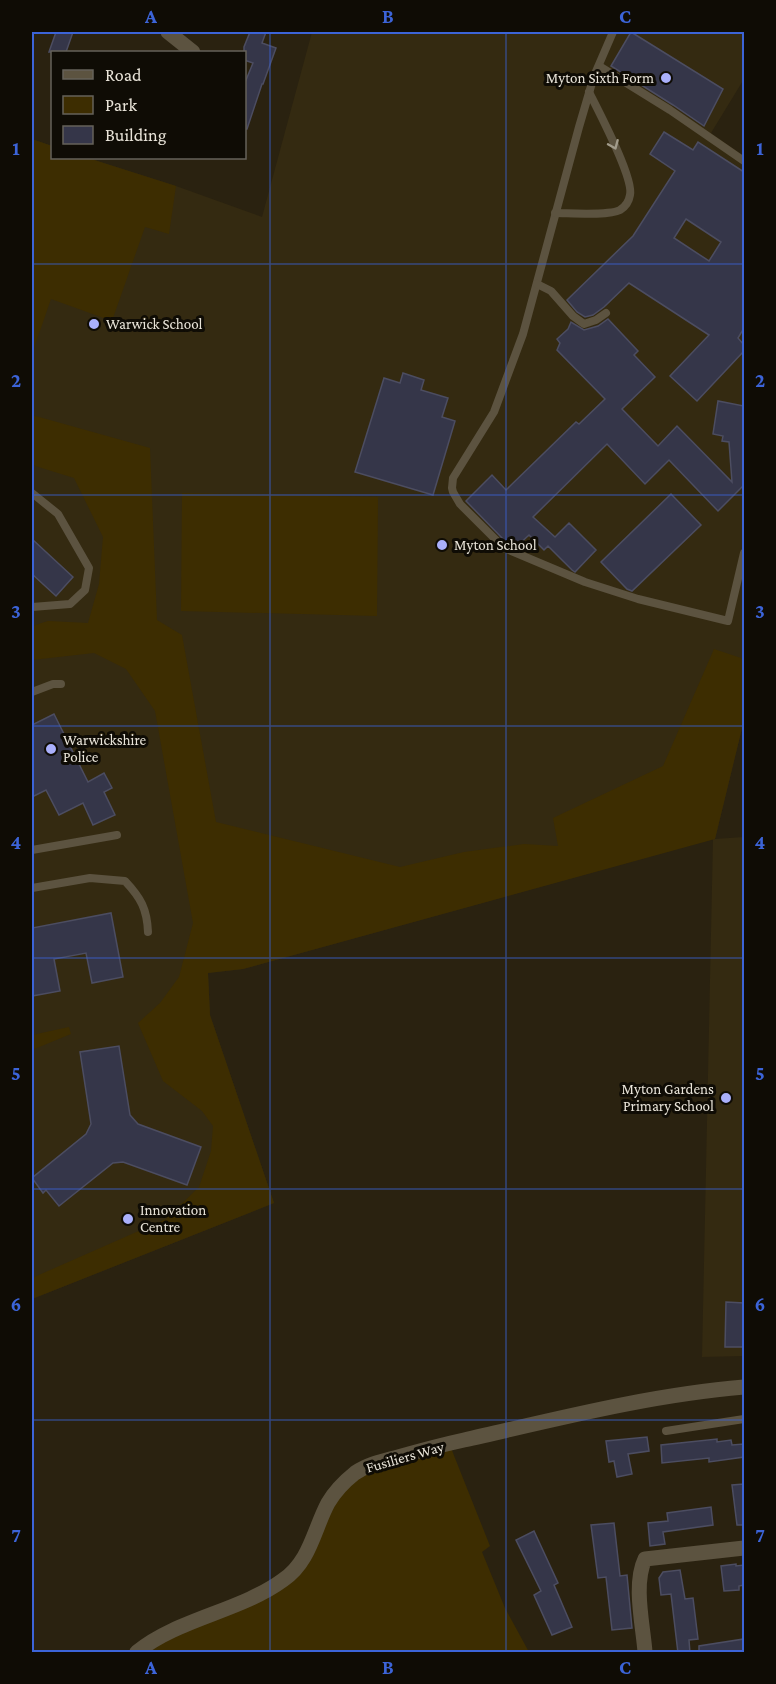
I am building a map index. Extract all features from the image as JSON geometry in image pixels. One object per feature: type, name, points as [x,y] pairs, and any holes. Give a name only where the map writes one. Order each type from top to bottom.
[{"type":"street","points":[[168,32],[192,51]]},
{"type":"street","name":"Fusiliers Way","points":[[137,1653],[168,1633],[269,1589],[285,1579],[298,1566],[307,1551],[332,1497],[353,1474],[370,1465],[432,1448],[633,1402],[744,1387]]},
{"type":"street","points":[[645,1653],[639,1588],[641,1568],[645,1559],[744,1548]]},
{"type":"lane","points":[[613,32],[589,92],[523,334],[494,412],[453,478],[453,492],[460,504],[504,548],[514,553],[596,586],[652,603],[728,621],[744,553]]},
{"type":"lane","points":[[599,66],[670,110],[744,161]]},
{"type":"lane","points":[[555,213],[614,212],[624,206],[630,197],[627,175],[589,92]]},
{"type":"lane","points":[[537,284],[551,291],[573,316],[584,324],[606,313]]},
{"type":"lane","points":[[32,493],[58,514],[89,568],[85,590],[70,604],[32,607]]},
{"type":"lane","points":[[32,692],[53,684],[61,684]]},
{"type":"lane","points":[[32,850],[117,835]]},
{"type":"lane","points":[[32,888],[90,878],[125,881],[144,905],[148,932]]},
{"type":"lane","points":[[666,1431],[744,1419]]},
{"type":"shaded area","name":"Myton School","points":[[312,32],[744,32],[744,79],[711,133],[744,156],[744,720],[715,839],[744,837],[744,1356],[702,1357],[713,839],[243,969],[208,973],[210,1015],[274,1203],[32,1299],[32,139],[51,146],[51,159],[91,159],[262,217]]},
{"type":"green space","points":[[32,139],[51,146],[51,159],[91,159],[176,186],[169,234],[145,227],[112,321],[51,299],[32,354]]},
{"type":"green space","points":[[32,415],[150,448],[157,620],[182,635],[216,822],[400,867],[464,852],[524,844],[558,846],[553,818],[663,766],[714,649],[744,659],[744,720],[715,839],[243,969],[208,973],[210,1015],[274,1203],[32,1299],[32,1278],[166,1219],[199,1187],[211,1151],[213,1126],[202,1111],[163,1081],[138,1023],[160,1003],[179,977],[193,923],[155,711],[126,669],[94,653],[32,660],[32,626],[48,621],[88,623],[99,584],[103,537],[74,478],[32,465]]},
{"type":"green space","points":[[182,493],[378,497],[377,616],[181,611]]},
{"type":"green space","points":[[69,1027],[71,1034],[32,1050],[32,1035]]},
{"type":"green space","points":[[449,1443],[490,1546],[482,1552],[505,1608],[529,1652],[137,1652],[285,1579],[345,1482]]},
{"type":"building","points":[[56,32],[73,32],[66,51],[49,52]]},
{"type":"building","points":[[250,32],[266,32],[262,43],[276,48],[247,129],[246,80],[253,63],[246,61],[244,47]]},
{"type":"building","name":"Myton Sixth Form","points":[[631,32],[723,89],[704,126],[611,66]]},
{"type":"building","points":[[664,132],[693,150],[698,142],[744,172],[744,328],[738,338],[744,345],[744,351],[697,401],[670,376],[709,335],[629,283],[593,315],[585,317],[577,312],[567,300],[633,236],[675,171],[650,154]],"holes":[[[686,219],[721,242],[709,261],[674,238]]]},
{"type":"building","points":[[608,319],[638,351],[634,355],[655,377],[622,409],[658,446],[677,426],[732,482],[729,442],[722,441],[723,436],[713,434],[718,401],[744,406],[744,485],[718,511],[669,460],[645,484],[607,444],[533,517],[555,537],[569,523],[596,550],[575,572],[548,546],[544,550],[529,535],[516,547],[507,543],[466,501],[492,475],[506,490],[576,422],[579,424],[605,399],[557,350],[560,343],[557,339],[568,329],[571,322],[584,330],[598,326]]},
{"type":"building","points":[[403,373],[424,380],[421,390],[448,398],[442,417],[455,421],[433,495],[355,472],[384,378],[400,383]]},
{"type":"building","points":[[671,494],[701,525],[632,591],[627,589],[601,562]]},
{"type":"building","points":[[32,539],[73,577],[56,596],[32,574]]},
{"type":"building","name":"Warwickshire Police","points":[[54,714],[88,782],[104,773],[112,788],[104,792],[115,815],[93,825],[83,803],[59,815],[46,790],[32,797],[32,725]]},
{"type":"building","points":[[111,913],[123,977],[92,983],[86,953],[54,959],[60,991],[32,996],[32,928]]},
{"type":"building","points":[[119,1046],[130,1115],[138,1124],[201,1147],[187,1185],[123,1162],[113,1163],[59,1206],[46,1190],[43,1193],[32,1178],[86,1134],[91,1124],[80,1052]]},
{"type":"building","points":[[726,1302],[744,1303],[744,1347],[725,1347]]},
{"type":"building","points":[[647,1437],[649,1451],[628,1454],[632,1474],[617,1477],[614,1461],[609,1462],[606,1441]]},
{"type":"building","points":[[717,1439],[717,1442],[731,1440],[732,1445],[744,1444],[744,1457],[709,1462],[709,1458],[662,1463],[661,1445]]},
{"type":"building","points":[[744,1484],[744,1525],[737,1525],[732,1485]]},
{"type":"building","points":[[711,1507],[713,1525],[663,1532],[665,1544],[650,1546],[648,1523],[668,1521],[667,1513]]},
{"type":"building","points":[[614,1523],[620,1576],[627,1575],[632,1628],[612,1630],[606,1577],[598,1578],[591,1525]]},
{"type":"building","points":[[534,1531],[558,1583],[554,1585],[572,1627],[552,1635],[534,1595],[541,1591],[516,1540]]},
{"type":"building","points":[[736,1564],[736,1566],[744,1565],[744,1585],[739,1586],[739,1590],[724,1591],[721,1566]]},
{"type":"building","points":[[680,1570],[685,1599],[693,1598],[698,1639],[689,1640],[690,1653],[678,1653],[671,1594],[661,1595],[659,1578],[663,1572]]},
{"type":"building","points":[[744,1639],[744,1653],[699,1653],[699,1646]]},
{"type":"place","name":"Myton Sixth Form","points":[[666,78]]},
{"type":"place","name":"Warwick School","points":[[94,324]]},
{"type":"place","name":"Myton School","points":[[442,545]]},
{"type":"place","name":"Warwickshire Police","points":[[51,749]]},
{"type":"place","name":"Myton Gardens Primary School","points":[[726,1098]]},
{"type":"place","name":"Innovation Centre","points":[[128,1219]]}]
